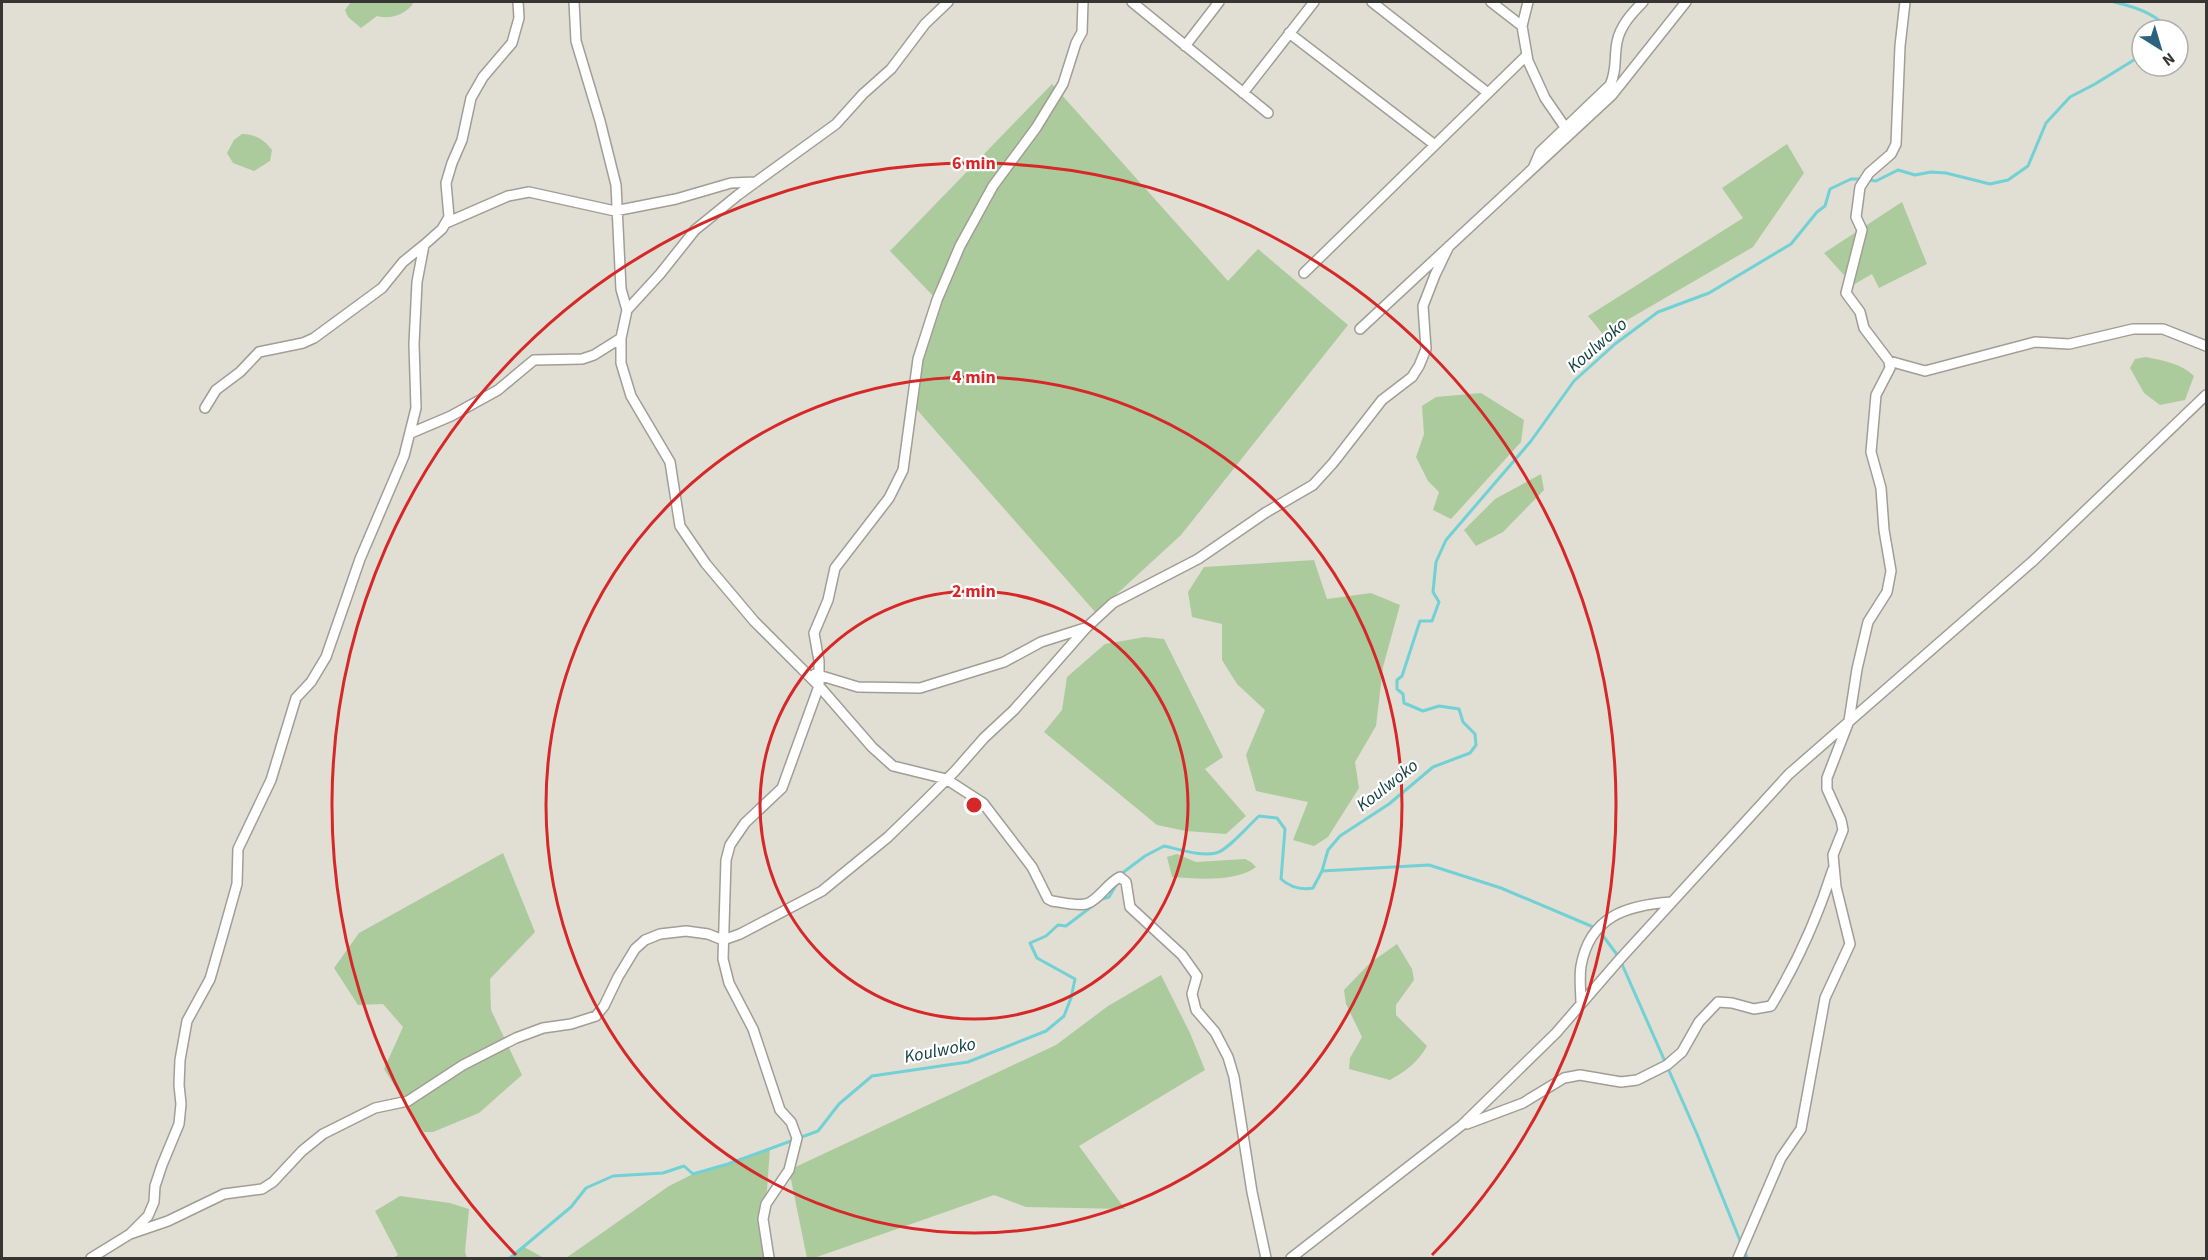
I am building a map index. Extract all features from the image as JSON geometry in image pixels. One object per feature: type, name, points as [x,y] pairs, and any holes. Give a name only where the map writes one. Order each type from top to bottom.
[{"type":"street","points":[[446,224],[450,211],[446,183],[462,140],[471,98],[483,76],[512,43],[519,18],[518,2]]},
{"type":"street","points":[[574,2],[576,41],[616,185],[621,289],[627,310],[621,338],[621,363],[632,396],[670,462],[676,515],[680,526],[706,564],[754,621],[819,686],[872,747],[893,765],[946,779],[983,803],[1032,867],[1048,899],[1085,904],[1113,880],[1120,877],[1126,882],[1130,907],[1192,967],[1197,976],[1192,994],[1196,1010],[1215,1032],[1228,1057],[1234,1077],[1252,1192],[1266,1258]]},
{"type":"street","points":[[627,310],[660,274],[695,230],[836,124],[863,94],[891,69],[925,24],[948,2]]},
{"type":"street","points":[[769,1258],[763,1219],[766,1204],[789,1170],[797,1138],[791,1122],[780,1110],[753,1029],[729,983],[723,959],[726,860],[730,845],[745,823],[782,788],[819,686],[814,633],[828,600],[835,568],[889,498],[903,470],[918,359],[937,300],[960,246],[993,186],[1036,128],[1063,84],[1076,43],[1082,32],[1083,2]]},
{"type":"street","points":[[1132,2],[1268,113]]},
{"type":"street","points":[[1185,46],[1219,2]]},
{"type":"street","points":[[1243,93],[1314,2]]},
{"type":"street","points":[[1372,2],[1488,93]]},
{"type":"street","points":[[1491,2],[1522,26]]},
{"type":"street","points":[[1528,2],[1522,26],[1528,61],[1545,98],[1568,130]]},
{"type":"street","points":[[1360,329],[1534,168],[1610,85],[1614,76],[1617,40],[1628,18],[1643,2]]},
{"type":"street","points":[[1568,130],[1612,95],[1686,2]]},
{"type":"street","points":[[1905,2],[1900,46],[1896,144],[1891,154],[1869,173],[1860,187],[1856,216],[1862,230],[1846,293],[1860,312],[1864,328],[1890,361],[1925,371],[2036,342],[2069,344],[2133,329],[2163,328],[2206,346]]},
{"type":"street","points":[[1289,33],[1435,145]]},
{"type":"street","points":[[1304,273],[1527,55]]},
{"type":"street","points":[[204,408],[216,390],[240,372],[259,352],[303,343],[314,338],[382,288],[403,262],[446,224],[508,196],[529,192],[619,210],[676,199],[731,183],[756,182]]},
{"type":"street","points":[[130,1234],[149,1214],[162,1165],[179,1124],[180,1060],[188,1021],[210,979],[220,945],[237,884],[238,849],[271,780],[296,698],[311,682],[326,657],[360,559],[386,503],[404,456],[416,408],[414,345],[417,282],[424,245]]},
{"type":"street","points":[[91,1258],[130,1234],[168,1221],[224,1194],[262,1189],[273,1182],[302,1151],[323,1134],[375,1108],[408,1101],[463,1065],[516,1038],[543,1028],[570,1024],[596,1016],[604,1006],[635,949],[645,940],[660,934],[687,931],[708,934],[723,940],[740,934],[822,891],[888,837],[1014,710],[1086,628],[1113,603],[1198,559],[1265,513],[1313,485],[1382,400],[1412,377],[1419,366],[1426,349],[1423,306],[1449,246]]},
{"type":"street","points":[[411,432],[451,416],[498,390],[534,360],[582,359],[594,355],[621,338]]},
{"type":"street","points":[[1738,1258],[1781,1158],[1801,1129],[1825,998],[1850,944],[1836,887],[1833,855],[1843,830],[1827,789],[1827,778],[1849,721],[1857,669],[1868,622],[1887,592],[1891,571],[1884,531],[1881,488],[1872,452],[1876,395],[1890,368],[1890,361]]},
{"type":"street","points":[[1291,1258],[1462,1125],[1556,1033],[1789,774],[2033,561],[2206,395]]},
{"type":"street","points":[[804,671],[858,687],[920,688],[1004,662],[1041,642],[1086,628]]},
{"type":"street","points":[[1462,1125],[1523,1103],[1564,1078],[1580,1075],[1621,1082],[1637,1080],[1667,1065],[1682,1052],[1699,1022],[1718,1002],[1754,1009],[1771,1006],[1783,987],[1823,902],[1834,866]]},
{"type":"street","points":[[1581,1004],[1581,968],[1587,943],[1598,929],[1610,917],[1627,908],[1648,903],[1672,902]]},
{"type":"green space","points":[[351,2],[414,2],[403,13],[387,17],[377,16],[361,28],[348,17],[345,10]]},
{"type":"green space","points":[[1052,84],[1228,281],[1258,249],[1348,325],[1181,535],[1096,613],[911,403],[937,300],[890,251]]},
{"type":"green space","points":[[242,134],[259,138],[272,150],[270,161],[254,171],[233,163],[227,153],[234,140]]},
{"type":"green space","points":[[1787,144],[1804,173],[1753,247],[1603,334],[1588,316],[1743,218],[1722,188]]},
{"type":"green space","points":[[1902,202],[1927,264],[1879,288],[1872,274],[1853,285],[1824,253]]},
{"type":"green space","points":[[2146,357],[2177,365],[2194,376],[2185,400],[2160,405],[2144,393],[2130,368],[2135,359]]},
{"type":"green space","points":[[1481,393],[1524,420],[1521,442],[1451,519],[1433,510],[1439,492],[1428,481],[1416,457],[1424,434],[1422,406],[1436,397]]},
{"type":"green space","points":[[1541,474],[1544,490],[1503,532],[1476,546],[1464,530],[1495,499]]},
{"type":"green space","points":[[1314,560],[1327,599],[1371,593],[1400,605],[1383,667],[1376,726],[1355,762],[1359,788],[1328,837],[1314,846],[1293,840],[1308,802],[1256,791],[1246,755],[1265,710],[1237,684],[1222,660],[1222,624],[1192,617],[1188,592],[1204,567]]},
{"type":"green space","points":[[1145,637],[1164,639],[1223,757],[1205,769],[1246,816],[1226,834],[1186,831],[1157,825],[1044,732],[1062,710],[1067,677],[1105,644]]},
{"type":"green space","points":[[503,853],[535,932],[490,979],[491,1010],[522,1075],[479,1113],[433,1132],[424,1132],[384,1069],[403,1027],[383,1004],[358,1005],[334,968],[359,933]]},
{"type":"green space","points":[[1177,854],[1196,862],[1245,859],[1256,867],[1248,872],[1227,877],[1204,879],[1172,877],[1167,857]]},
{"type":"green space","points":[[1397,944],[1412,969],[1414,980],[1396,1005],[1396,1015],[1427,1046],[1411,1066],[1390,1080],[1349,1069],[1350,1058],[1362,1037],[1346,1004],[1344,990],[1370,963]]},
{"type":"green space","points":[[1161,975],[1190,1033],[1205,1070],[1079,1146],[1125,1209],[1026,1207],[994,1195],[814,1258],[807,1258],[789,1170],[1056,1045],[1108,1006]]},
{"type":"green space","points":[[770,1148],[766,1204],[769,1258],[566,1258],[669,1186],[693,1174]]},
{"type":"green space","points":[[400,1196],[450,1203],[469,1209],[465,1252],[467,1258],[393,1258],[398,1255],[375,1211]]},
{"type":"green space","points":[[524,1247],[544,1258],[510,1258]]},
{"type":"waterway","name":"Koulwoko","points":[[2114,2],[2136,8],[2156,18]]},
{"type":"waterway","name":"Koulwoko","points":[[1868,180],[1876,181],[1898,170],[1915,175],[1931,172],[1946,173],[1990,184],[2008,180],[2028,166],[2046,123],[2070,97],[2130,62]]},
{"type":"waterway","name":"Koulwoko","points":[[1121,874],[1145,856],[1164,846],[1196,853],[1210,854],[1221,851],[1259,816],[1277,818],[1285,829],[1281,879],[1296,887],[1313,888],[1322,871],[1328,850],[1340,836],[1389,804],[1433,767],[1470,753],[1476,745],[1475,734],[1463,722],[1459,709],[1439,706],[1423,711],[1404,703],[1403,694],[1397,689],[1397,680],[1402,676],[1420,621],[1432,621],[1439,602],[1433,592],[1436,562],[1446,540],[1531,441],[1574,381],[1615,344],[1658,312],[1709,293],[1791,244],[1817,212],[1825,206],[1830,189],[1851,179],[1862,179]]},
{"type":"waterway","points":[[1322,871],[1429,865],[1501,888],[1598,929],[1618,956]]},
{"type":"waterway","name":"Koulwoko","points":[[1099,900],[1109,897],[1119,880]]},
{"type":"waterway","name":"Koulwoko","points":[[510,1258],[571,1207],[586,1188],[613,1176],[663,1173],[684,1166],[693,1174],[728,1164],[818,1131],[839,1104],[872,1076],[968,1062],[1046,1031],[1064,1016],[1075,979],[1037,958],[1030,943],[1046,936],[1058,925],[1066,926],[1095,904]]},
{"type":"waterway","points":[[1621,962],[1697,1134],[1741,1243]]},
{"type":"waterway","points":[[1744,1249],[1747,1258]]}]
